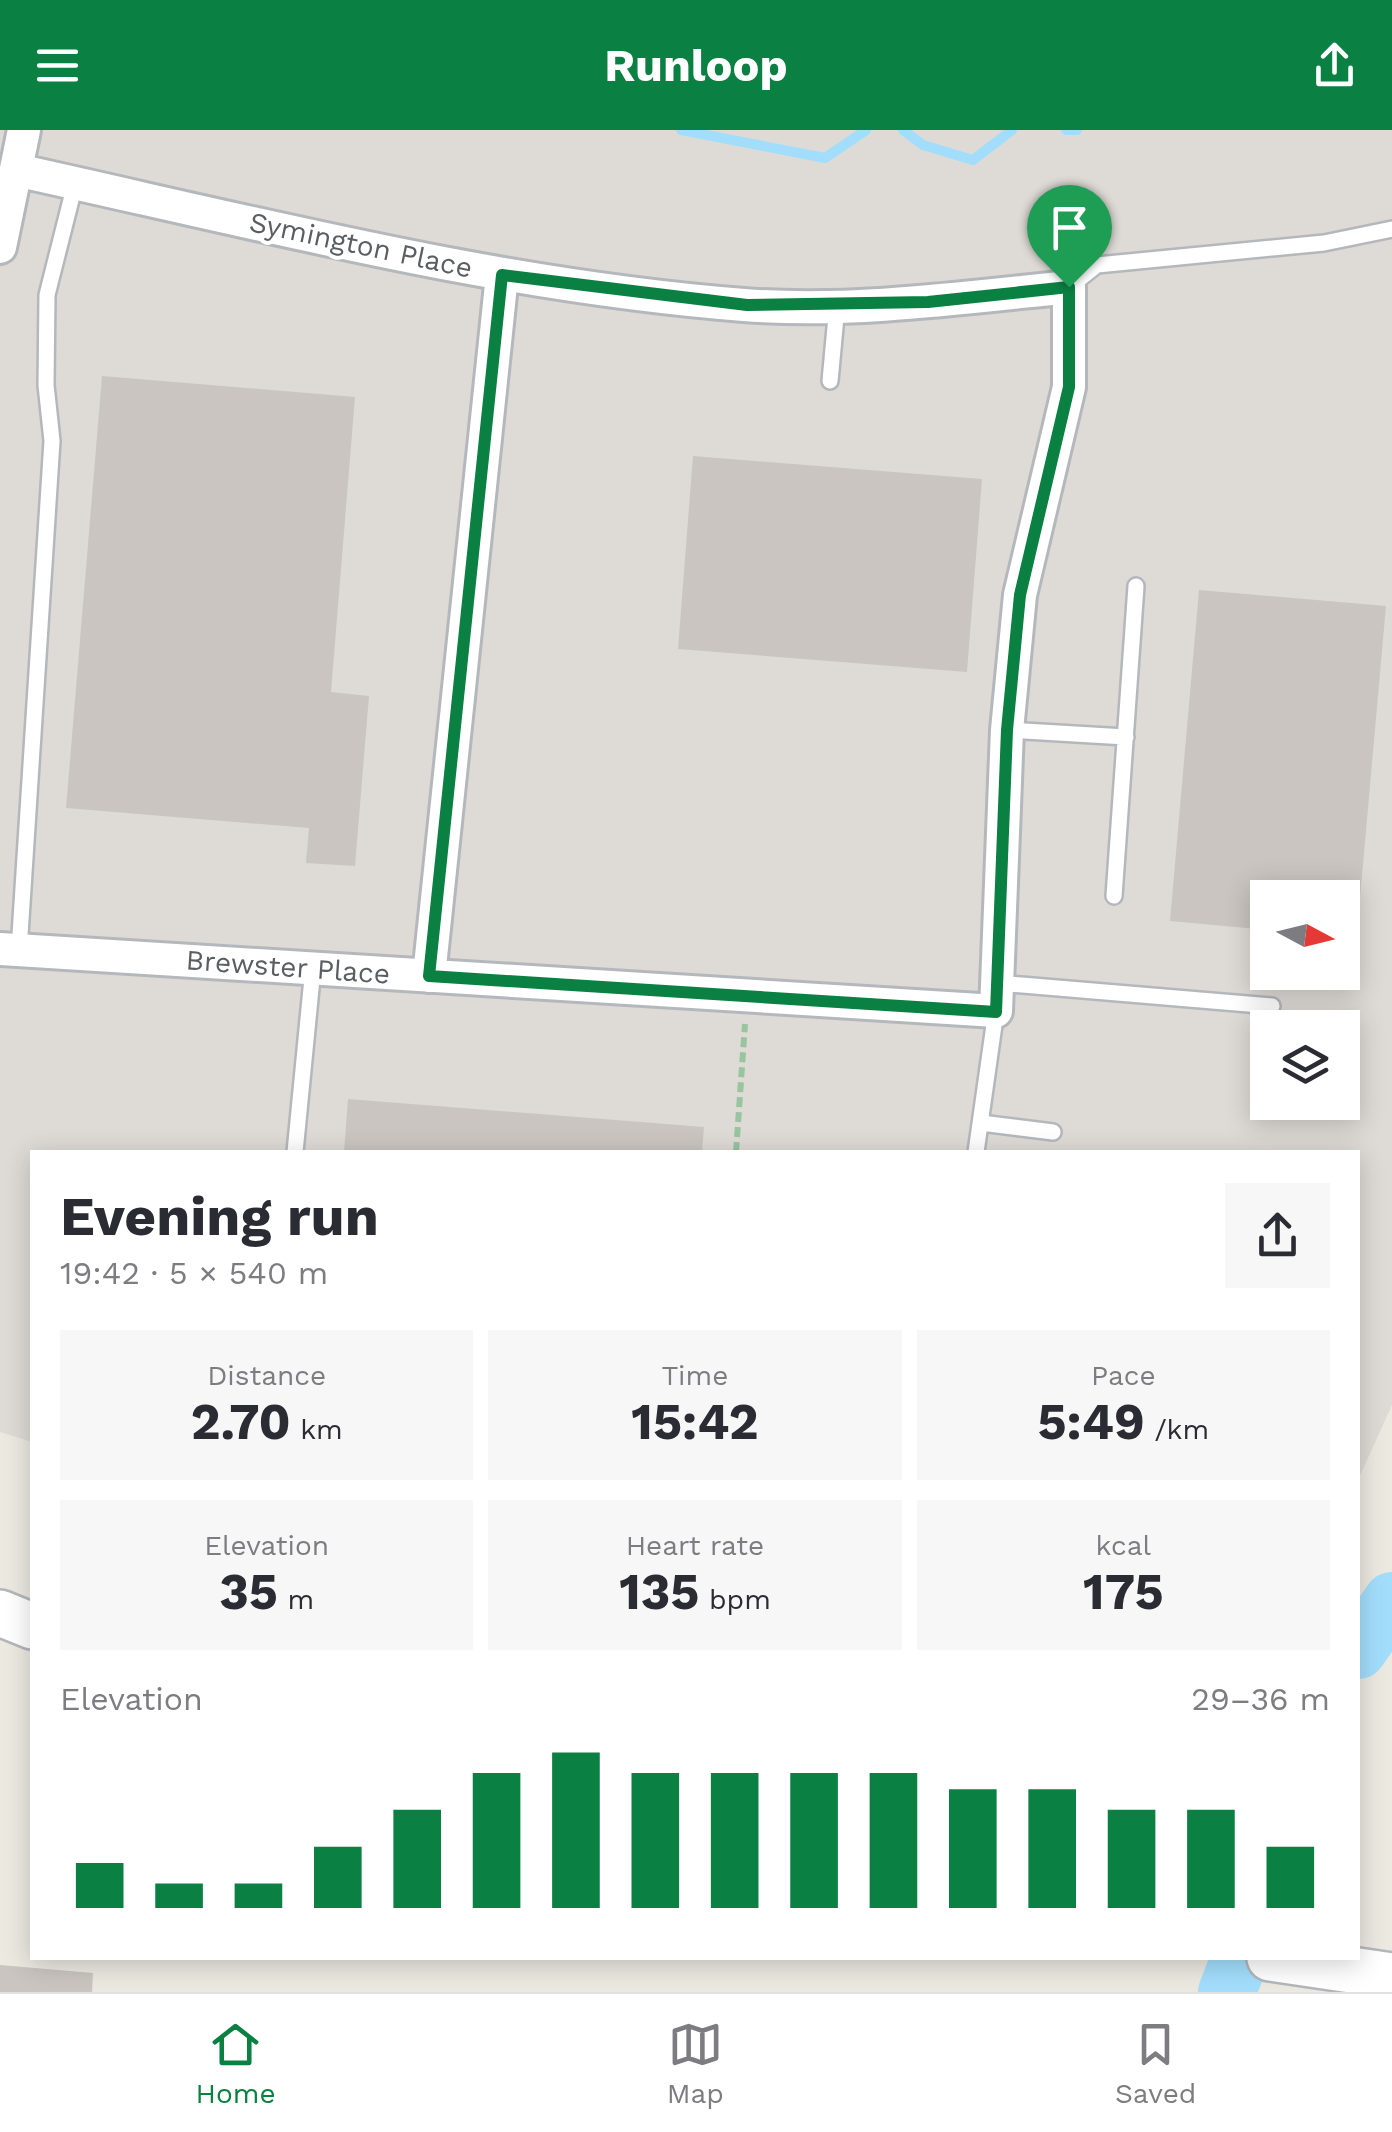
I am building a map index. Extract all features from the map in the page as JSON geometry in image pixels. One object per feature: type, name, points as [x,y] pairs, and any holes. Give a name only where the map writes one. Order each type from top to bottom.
[{"type":"main road","points":[[0,1614],[30,1625]]},
{"type":"main road","points":[[1284,1960],[1392,1976]]},
{"type":"street","points":[[0,246],[24,130]]},
{"type":"street","name":"Symington Place","points":[[16,170],[502,275],[747,305],[928,302],[1069,287]]},
{"type":"street","points":[[429,976],[502,275]]},
{"type":"street","points":[[996,997],[1007,730],[1020,595],[1069,387],[1069,287]]},
{"type":"street","name":"Brewster Place","points":[[10,949],[747,996],[996,997]]},
{"type":"lane","points":[[10,949],[52,441],[46,385],[48,295],[76,183]]},
{"type":"lane","points":[[1069,287],[1098,265],[1324,243],[1392,229]]},
{"type":"lane","points":[[830,381],[837,304]]},
{"type":"lane","points":[[1114,896],[1136,586]]},
{"type":"lane","points":[[1007,730],[1126,737]]},
{"type":"lane","points":[[295,1150],[313,968]]},
{"type":"lane","points":[[976,1150],[996,997],[1272,1006]]},
{"type":"lane","points":[[981,1123],[1053,1132]]},
{"type":"path","points":[[736,1150],[747,996]]},
{"type":"shaded area","points":[[0,130],[1392,130],[1392,1405],[1360,1476],[1360,1150],[30,1150],[30,1441],[0,1432]]},
{"type":"building","points":[[102,376],[355,397],[331,692],[369,696],[355,866],[306,863],[309,828],[66,808]]},
{"type":"building","points":[[693,456],[982,479],[967,672],[678,649]]},
{"type":"building","points":[[1199,590],[1386,606],[1360,898],[1360,880],[1250,880],[1250,928],[1170,921]]},
{"type":"building","points":[[348,1099],[704,1127],[702,1150],[344,1150]]},
{"type":"building","points":[[0,1965],[93,1973],[92,1992],[0,1992]]},
{"type":"waterway","points":[[681,130],[825,158],[866,130]]},
{"type":"waterway","points":[[903,130],[923,145],[973,160],[1012,130]]},
{"type":"waterway","points":[[1066,130],[1077,130]]},
{"type":"waterway","points":[[1360,1647],[1392,1601]]},
{"type":"waterway","points":[[1227,1992],[1239,1960]]},
{"type":"route","points":[[502,275],[747,305],[928,302],[1069,287],[1069,387],[1020,595],[1007,730],[996,1012],[429,976],[502,275]]}]
